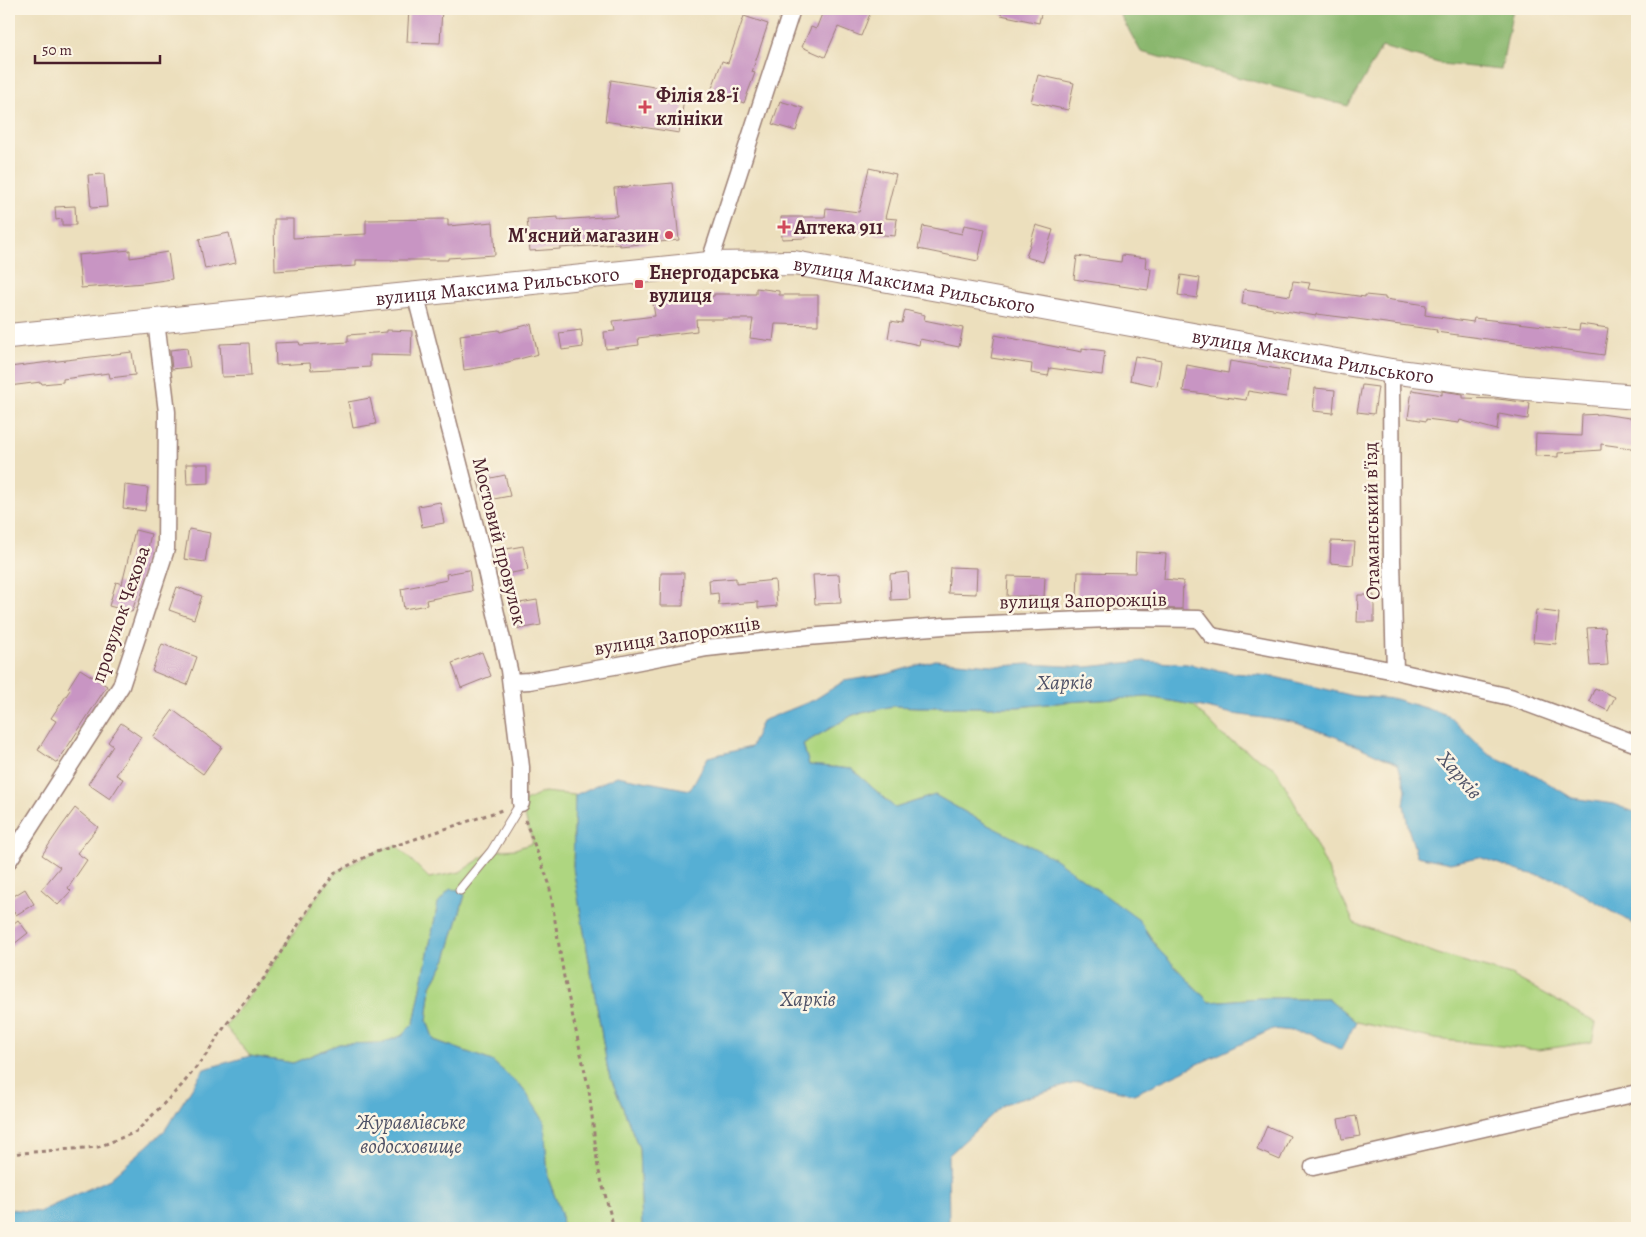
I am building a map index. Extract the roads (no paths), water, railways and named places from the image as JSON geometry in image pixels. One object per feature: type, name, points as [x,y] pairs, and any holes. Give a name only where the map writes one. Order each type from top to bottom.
[{"type":"main road","name":"вулиця Максима Рильського","points":[[9,336],[709,264],[794,263],[1392,371],[1515,387],[1637,398]]},
{"type":"street","points":[[709,264],[792,9]]},
{"type":"street","name":"Мостовий провулок","points":[[415,293],[482,553],[509,670],[521,767],[521,804]]},
{"type":"street","name":"провулок Чехова","points":[[9,860],[121,686],[166,549],[167,412],[156,321]]},
{"type":"street","name":"Отаманський в'їзд","points":[[1392,371],[1392,552],[1395,671]]},
{"type":"street","name":"вулиця Запорожців","points":[[511,682],[614,666],[707,648],[779,640],[944,626],[1130,618],[1199,620],[1212,636],[1395,671],[1510,697],[1637,744]]},
{"type":"street","points":[[1313,1167],[1637,1093]]},
{"type":"lane","points":[[460,890],[492,851],[521,804]]},
{"type":"water","name":"Харків","points":[[935,660],[1003,666],[1028,664],[1086,667],[1144,661],[1187,664],[1233,673],[1271,676],[1354,696],[1395,699],[1448,715],[1488,754],[1537,776],[1572,798],[1613,804],[1637,813],[1637,926],[1557,879],[1522,872],[1479,857],[1450,863],[1417,856],[1409,831],[1404,805],[1406,789],[1398,764],[1339,738],[1293,722],[1233,714],[1148,697],[1018,707],[893,706],[853,715],[803,744],[809,765],[852,769],[895,808],[935,795],[986,824],[1054,858],[1139,920],[1159,950],[1209,1002],[1259,998],[1328,998],[1356,1022],[1341,1050],[1310,1033],[1273,1029],[1134,1094],[1079,1082],[1004,1104],[948,1156],[949,1228],[642,1228],[639,1148],[608,1071],[573,868],[575,795],[617,776],[690,790],[708,757],[751,747],[762,721],[814,700],[844,681],[887,674]]},
{"type":"water","name":"Журавлівське водосховище","points":[[450,889],[460,890],[465,895],[446,959],[431,986],[427,1021],[434,1040],[492,1061],[523,1088],[544,1121],[548,1178],[561,1213],[562,1228],[9,1228],[9,1209],[39,1212],[110,1179],[165,1130],[204,1069],[250,1056],[293,1063],[339,1044],[382,1043],[401,1036],[414,1023],[438,903]]},
{"type":"place","name":"Філія 28-ї клініки","points":[[645,107]]},
{"type":"place","name":"Аптека 911","points":[[784,227]]},
{"type":"place","name":"М'ясний магазин","points":[[669,235]]},
{"type":"place","name":"Енергодарська вулиця","points":[[639,284]]}]
